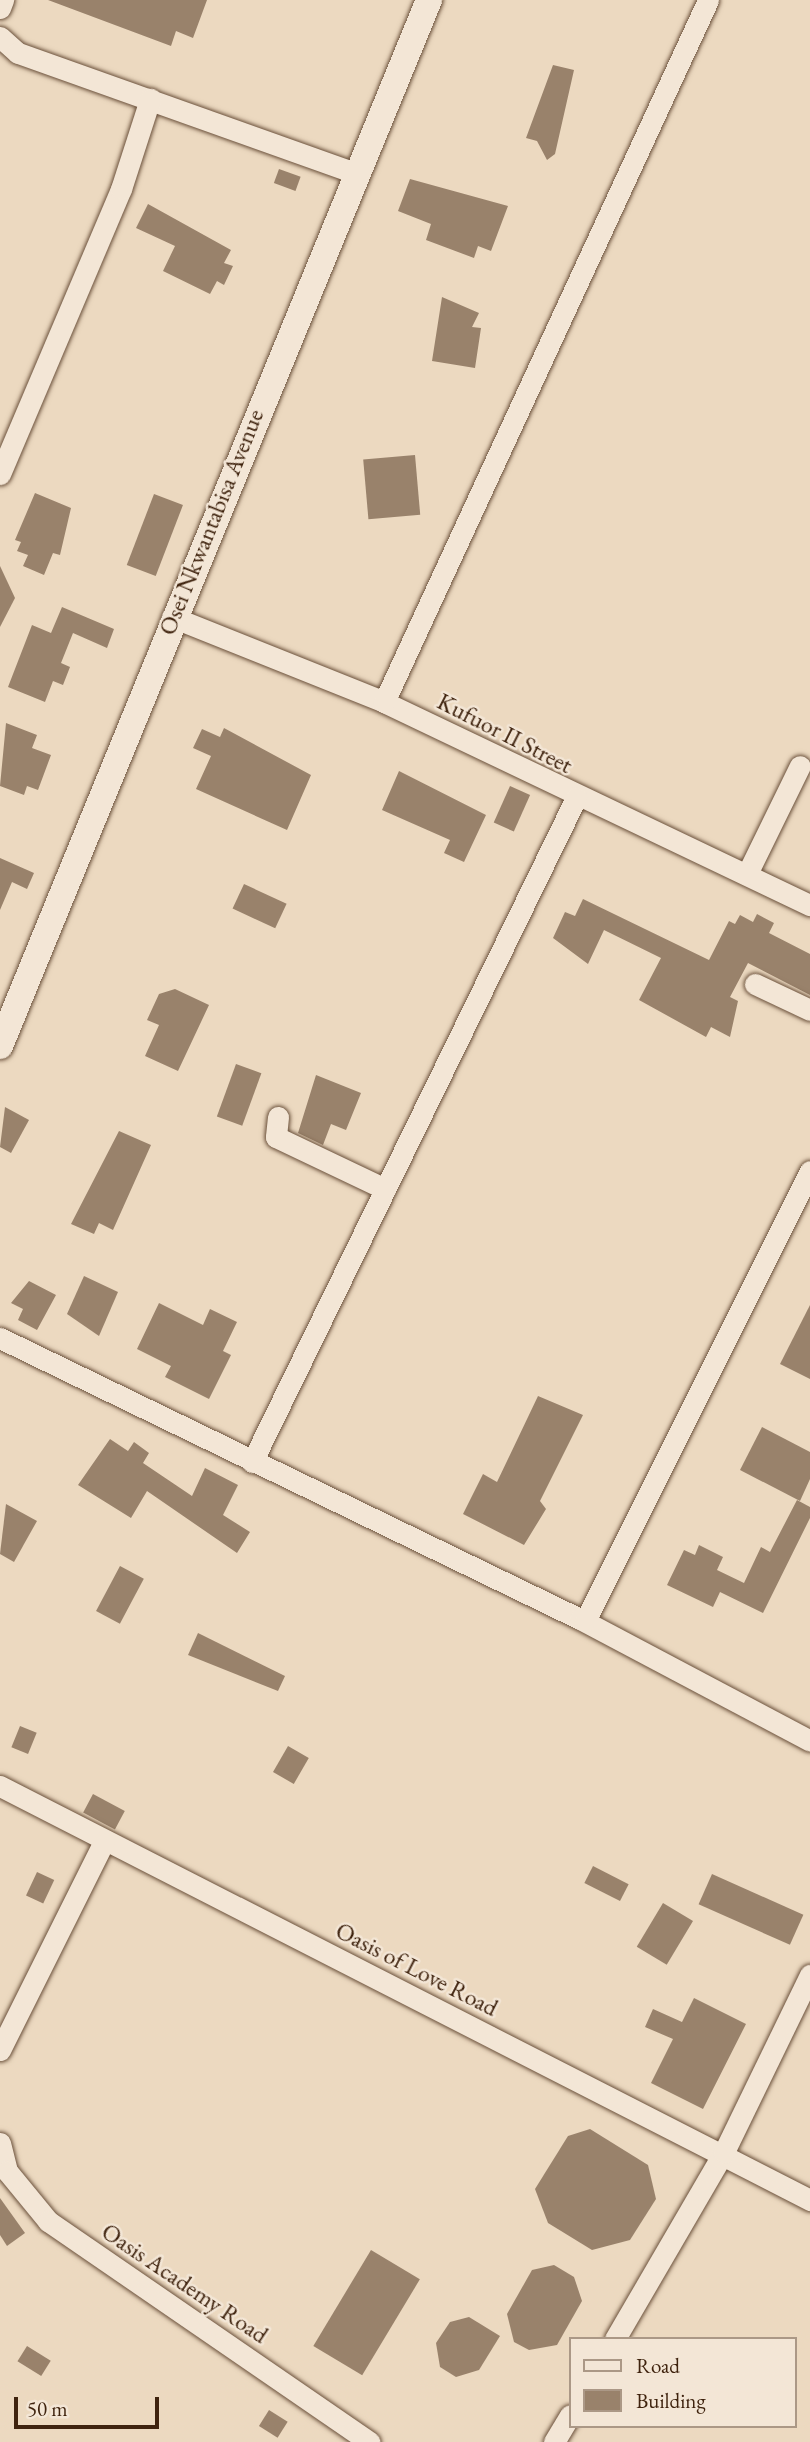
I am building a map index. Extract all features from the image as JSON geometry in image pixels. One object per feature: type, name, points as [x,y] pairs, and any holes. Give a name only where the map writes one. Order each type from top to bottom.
[{"type":"street","points":[[0,8],[3,0]]},
{"type":"street","name":"Osei Nkwantabisa Avenue","points":[[0,1046],[353,172],[429,0]]},
{"type":"street","points":[[384,702],[708,0]]},
{"type":"street","points":[[0,37],[18,53],[353,172]]},
{"type":"street","points":[[0,474],[121,188],[150,99]]},
{"type":"street","name":"Kufuor II Street","points":[[172,617],[384,702],[576,798],[810,905]]},
{"type":"street","points":[[747,874],[800,766]]},
{"type":"street","points":[[252,1462],[576,798]]},
{"type":"street","points":[[755,984],[810,1010]]},
{"type":"street","points":[[278,1117],[276,1137],[385,1189]]},
{"type":"street","points":[[585,1621],[810,1171]]},
{"type":"street","points":[[0,1338],[585,1621],[810,1741]]},
{"type":"street","name":"Oasis of Love Road","points":[[0,1786],[104,1841],[724,2152],[810,2200]]},
{"type":"street","points":[[0,2050],[104,1841]]},
{"type":"street","points":[[616,2337],[724,2152],[810,1975]]},
{"type":"street","name":"Oasis Academy Road","points":[[0,2143],[7,2171],[48,2221],[369,2442]]},
{"type":"street","points":[[554,2442],[568,2418]]},
{"type":"building","points":[[48,0],[207,0],[193,38],[176,31],[171,46]]},
{"type":"building","points":[[553,65],[574,70],[555,154],[547,160],[537,141],[526,138]]},
{"type":"building","points":[[279,169],[301,177],[295,191],[274,183]]},
{"type":"building","points":[[410,179],[508,206],[491,251],[478,246],[474,258],[426,240],[431,224],[398,211]]},
{"type":"building","points":[[148,204],[231,250],[224,263],[233,266],[224,285],[217,281],[210,294],[163,271],[175,246],[136,228]]},
{"type":"building","points":[[442,297],[479,313],[472,327],[481,328],[475,368],[432,361]]},
{"type":"building","points":[[415,455],[420,515],[368,519],[363,460]]},
{"type":"building","points":[[35,493],[71,508],[60,555],[53,553],[44,575],[23,566],[28,555],[17,551],[21,542],[15,540]]},
{"type":"building","points":[[154,494],[183,505],[156,576],[127,565]]},
{"type":"building","points":[[0,566],[15,598],[0,627]]},
{"type":"building","points":[[62,607],[114,629],[107,648],[73,633],[61,663],[70,667],[63,685],[53,681],[45,702],[8,687],[32,625],[51,633]]},
{"type":"building","points":[[6,723],[37,735],[32,748],[51,755],[38,790],[27,786],[24,795],[0,786]]},
{"type":"building","points":[[224,728],[311,775],[287,830],[196,789],[211,756],[193,748],[202,729],[220,737]]},
{"type":"building","points":[[399,771],[486,815],[464,862],[444,853],[450,840],[382,810]]},
{"type":"building","points":[[510,786],[530,795],[514,831],[494,823]]},
{"type":"building","points":[[0,858],[34,873],[27,889],[12,882],[0,910]]},
{"type":"building","points":[[244,884],[287,904],[275,928],[233,908]]},
{"type":"building","points":[[583,899],[709,960],[729,921],[735,924],[740,915],[753,922],[757,914],[774,923],[769,933],[810,954],[810,995],[748,963],[730,997],[738,1001],[730,1037],[711,1027],[706,1037],[639,1000],[661,958],[604,930],[588,964],[553,938],[565,912],[575,916]]},
{"type":"building","points":[[175,989],[209,1005],[178,1071],[145,1056],[159,1025],[147,1020],[159,994]]},
{"type":"building","points":[[236,1064],[261,1073],[242,1126],[217,1117]]},
{"type":"building","points":[[316,1075],[361,1093],[346,1130],[331,1124],[323,1145],[298,1133]]},
{"type":"building","points":[[5,1107],[29,1120],[11,1153],[0,1147]]},
{"type":"building","points":[[119,1131],[151,1145],[113,1230],[99,1223],[94,1234],[71,1224]]},
{"type":"building","points":[[84,1276],[118,1292],[99,1336],[67,1314]]},
{"type":"building","points":[[29,1281],[56,1295],[37,1330],[18,1320],[23,1309],[11,1303]]},
{"type":"building","points":[[159,1303],[203,1325],[210,1309],[237,1322],[223,1351],[231,1355],[209,1399],[165,1377],[171,1366],[137,1349]]},
{"type":"building","points":[[810,1305],[810,1379],[780,1364]]},
{"type":"building","points":[[538,1396],[583,1415],[540,1501],[546,1509],[524,1545],[463,1514],[483,1474],[497,1482]]},
{"type":"building","points":[[762,1427],[810,1452],[810,1479],[800,1501],[740,1470]]},
{"type":"building","points":[[110,1439],[128,1451],[134,1442],[149,1453],[143,1463],[192,1496],[205,1468],[238,1485],[223,1515],[250,1532],[237,1553],[147,1491],[131,1518],[78,1485]]},
{"type":"building","points":[[797,1500],[810,1507],[810,1518],[763,1613],[720,1592],[713,1607],[667,1585],[684,1550],[695,1555],[699,1545],[723,1557],[717,1570],[744,1583],[761,1547],[770,1552]]},
{"type":"building","points":[[6,1504],[37,1521],[14,1562],[0,1554]]},
{"type":"building","points":[[120,1566],[144,1579],[120,1624],[96,1611]]},
{"type":"building","points":[[198,1633],[285,1676],[278,1691],[188,1655]]},
{"type":"building","points":[[20,1726],[37,1733],[28,1754],[11,1747]]},
{"type":"building","points":[[288,1746],[309,1758],[294,1784],[273,1772]]},
{"type":"building","points":[[93,1794],[125,1811],[115,1829],[83,1813]]},
{"type":"building","points":[[593,1866],[629,1884],[620,1901],[584,1883]]},
{"type":"building","points":[[37,1872],[54,1880],[43,1904],[26,1896]]},
{"type":"building","points":[[712,1874],[803,1915],[790,1945],[699,1904]]},
{"type":"building","points":[[663,1903],[693,1921],[667,1965],[637,1947]]},
{"type":"building","points":[[694,1998],[746,2024],[703,2109],[651,2083],[673,2039],[645,2027],[653,2009],[682,2022]]},
{"type":"building","points":[[590,2129],[648,2165],[656,2199],[630,2240],[592,2250],[548,2223],[535,2189],[568,2136]]},
{"type":"building","points":[[0,2198],[25,2233],[7,2246],[0,2235]]},
{"type":"building","points":[[371,2250],[420,2279],[362,2375],[313,2346]]},
{"type":"building","points":[[554,2265],[574,2277],[582,2301],[557,2345],[529,2350],[514,2342],[507,2314],[532,2270]]},
{"type":"building","points":[[469,2317],[500,2336],[479,2370],[456,2377],[440,2367],[436,2343],[450,2322]]},
{"type":"building","points":[[27,2346],[51,2361],[41,2376],[17,2361]]},
{"type":"building","points":[[269,2410],[288,2422],[278,2438],[259,2426]]}]
